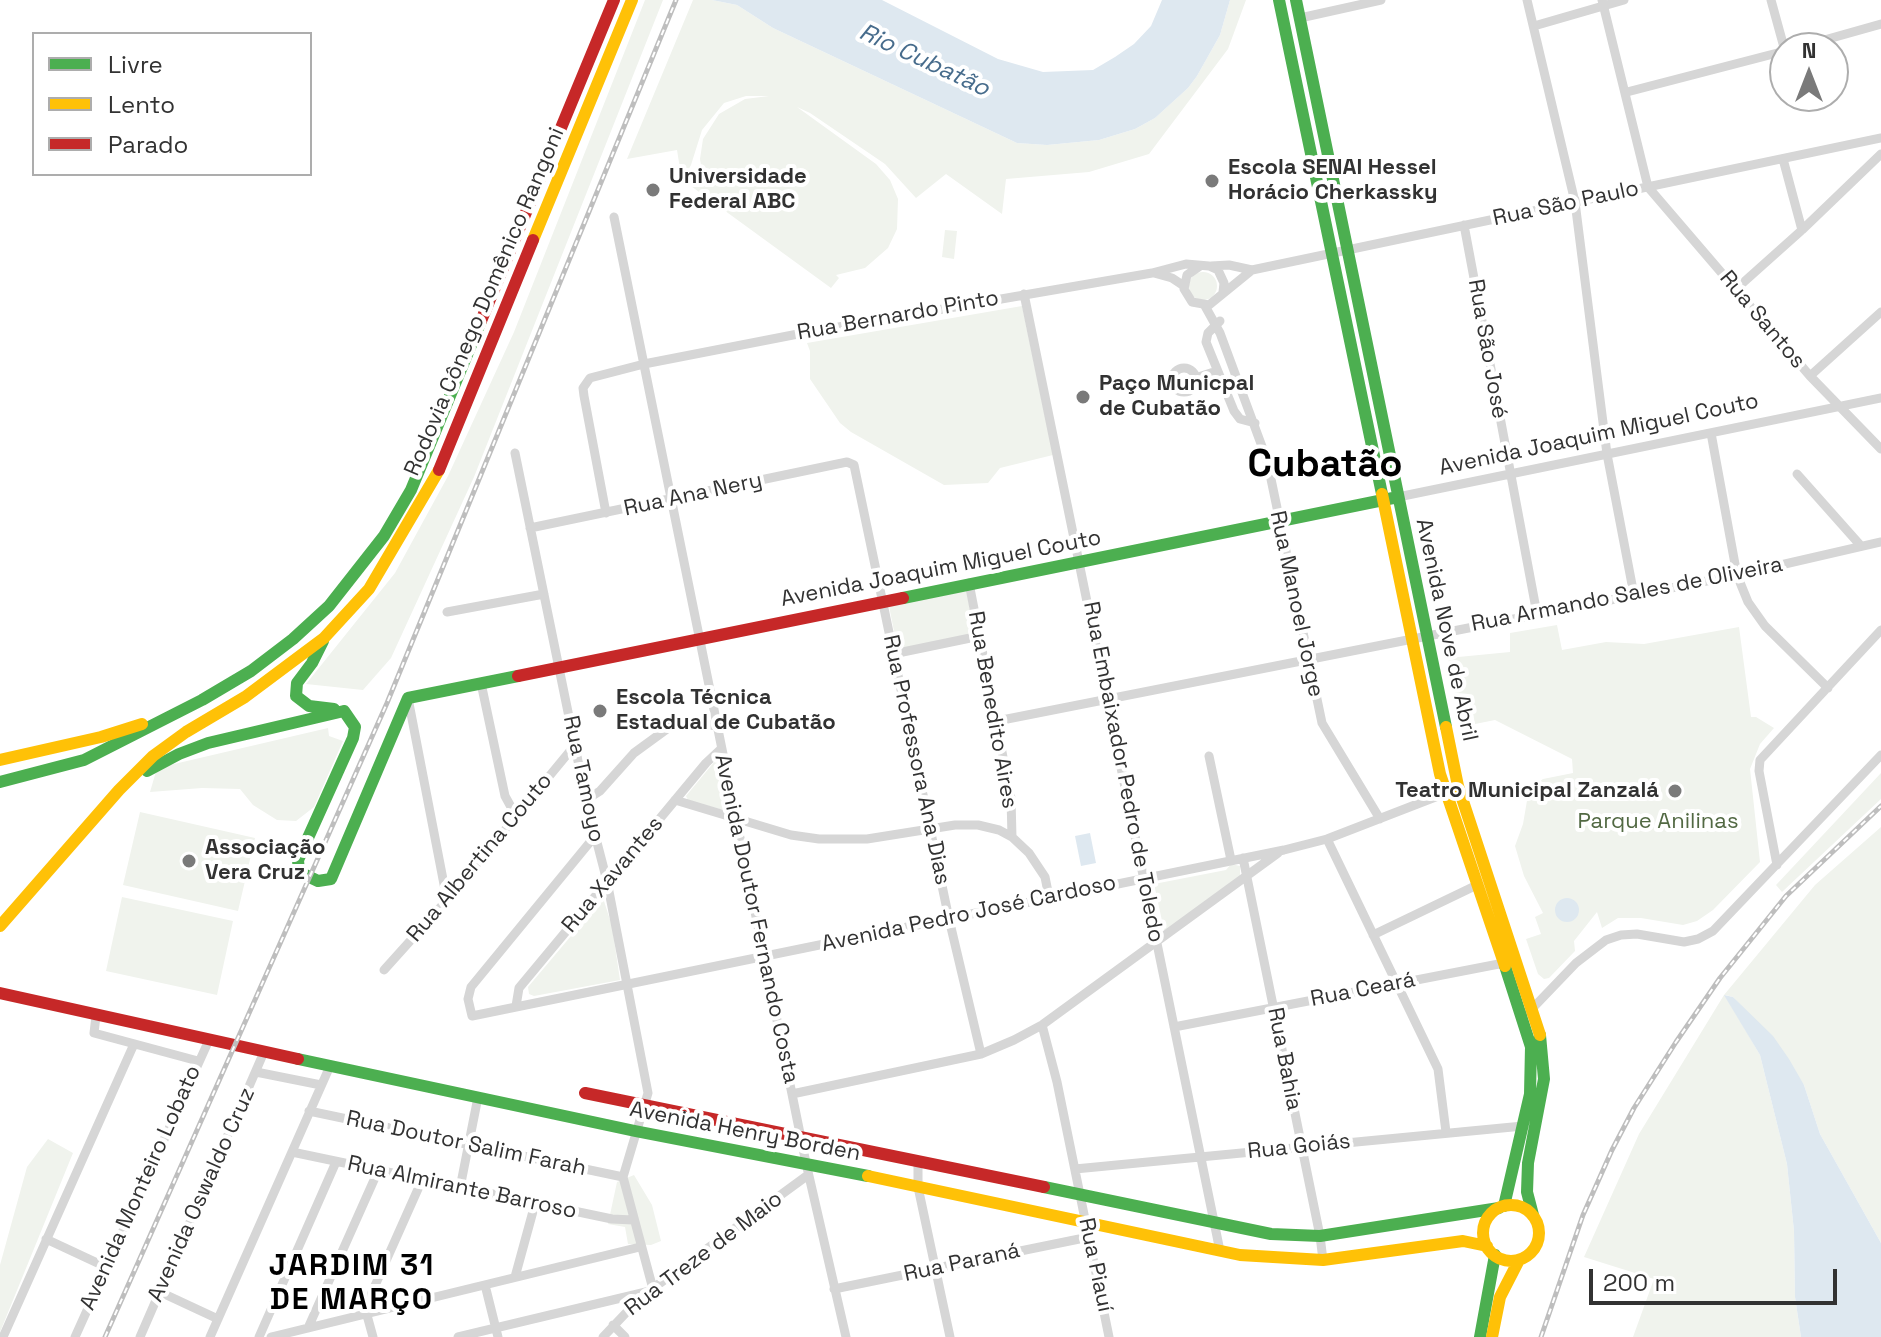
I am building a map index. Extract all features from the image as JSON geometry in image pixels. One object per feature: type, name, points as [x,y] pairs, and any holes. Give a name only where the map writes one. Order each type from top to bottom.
[{"type":"main road","name":"Rodovia Cônego Domênico Rangoni","points":[[0,782],[84,760],[129,739],[251,671],[329,606],[358,572],[411,490],[614,0]]},
{"type":"main road","name":"Rodovia Cônego Domênico Rangoni","points":[[0,926],[119,790],[169,744],[245,697],[324,638],[369,589],[436,479],[632,0]]},
{"type":"main road","name":"Avenida Nove de Abril","points":[[1296,0],[1458,786],[1528,1012],[1532,1078],[1502,1207]]},
{"type":"main road","name":"Avenida Nove de Abril","points":[[1280,4],[1445,794],[1504,963],[1542,1045],[1544,1079],[1528,1163],[1527,1192],[1533,1215]]},
{"type":"main road","points":[[1280,4],[1290,18],[1300,18]]},
{"type":"main road","name":"Avenida Joaquim Miguel Couto","points":[[408,698],[1398,497]]},
{"type":"main road","points":[[324,638],[312,663],[297,683],[296,696],[309,706],[344,711],[355,727],[353,738],[298,860],[299,872],[318,881],[331,879],[408,698]]},
{"type":"main road","points":[[119,790],[154,766],[208,743],[344,711]]},
{"type":"main road","name":"Rodovia Cônego Domênico Rangoni","points":[[0,760],[101,737],[174,713]]},
{"type":"main road","name":"Avenida Henry Borden","points":[[0,993],[807,1169],[918,1187],[1220,1251],[1323,1260],[1463,1241],[1491,1250]]},
{"type":"main road","name":"Avenida Henry Borden","points":[[585,1093],[1271,1234],[1320,1236],[1502,1207]]},
{"type":"main road","points":[[1480,1337],[1491,1250],[1484,1234],[1486,1222],[1502,1207],[1523,1207],[1533,1215],[1538,1226],[1537,1244],[1530,1254],[1519,1260],[1506,1260],[1491,1250]]},
{"type":"main road","points":[[1492,1337],[1500,1297],[1519,1260]]},
{"type":"street","points":[[1300,18],[1381,0]]},
{"type":"street","points":[[1527,0],[1575,202],[1607,454],[1634,595]]},
{"type":"street","points":[[1534,26],[1602,3],[1624,0]]},
{"type":"street","points":[[1771,0],[1780,32]]},
{"type":"street","points":[[1602,3],[1627,92],[1648,187]]},
{"type":"street","points":[[1849,33],[1881,24]]},
{"type":"street","points":[[1627,92],[1769,55]]},
{"type":"street","name":"Rua São Paulo","points":[[1206,266],[1224,265],[1252,270],[1881,138]]},
{"type":"street","points":[[1736,289],[1881,154]]},
{"type":"street","points":[[1783,159],[1802,230]]},
{"type":"street","name":"Rua Santos","points":[[1648,187],[1810,376],[1881,449]]},
{"type":"street","name":"Avenida Doutor Fernando Costa","points":[[614,217],[807,1169],[846,1337]]},
{"type":"street","name":"Rua São José","points":[[1464,225],[1537,614]]},
{"type":"street","name":"Rua Bernardo Pinto","points":[[606,513],[583,388],[590,378],[644,364],[1152,273],[1186,264],[1206,266]]},
{"type":"street","points":[[1152,273],[1172,278],[1184,286],[1190,300],[1205,306],[1221,296],[1224,283],[1221,274],[1206,266],[1191,270],[1184,286]]},
{"type":"street","name":"Rua São Paulo","points":[[1221,296],[1252,270]]},
{"type":"street","name":"Rua Embaixador Pedro de Toledo","points":[[1024,294],[1220,1251]]},
{"type":"street","name":"Rua Manoel Jorge","points":[[1218,327],[1221,296]]},
{"type":"street","name":"Rua Manoel Jorge","points":[[1205,306],[1218,327],[1267,460],[1322,723],[1380,819]]},
{"type":"street","points":[[1810,376],[1881,312]]},
{"type":"street","points":[[1218,327],[1206,337],[1217,371],[1234,411],[1240,419],[1255,423]]},
{"type":"street","points":[[1195,378],[1217,371]]},
{"type":"street","name":"Avenida Joaquim Miguel Couto","points":[[1398,497],[1881,398]]},
{"type":"street","points":[[1711,433],[1737,575],[1755,614],[1828,688]]},
{"type":"street","name":"Rua Tamoyo","points":[[515,453],[586,800],[607,881],[648,1093],[646,1105]]},
{"type":"street","name":"Rua Ana Nery","points":[[530,528],[847,462],[854,465]]},
{"type":"street","name":"Rua Professora Ana Dias","points":[[854,465],[929,828],[981,1054]]},
{"type":"street","points":[[1797,474],[1861,546]]},
{"type":"street","name":"Rua Armando Sales de Oliveira","points":[[997,721],[1737,575],[1881,542]]},
{"type":"street","name":"Rua Benedito Aires","points":[[969,583],[1011,798],[1012,837]]},
{"type":"street","points":[[447,612],[544,594]]},
{"type":"street","points":[[1777,865],[1759,771],[1760,760],[1881,630]]},
{"type":"street","points":[[893,654],[980,636]]},
{"type":"street","points":[[481,683],[505,796],[516,816]]},
{"type":"street","points":[[408,698],[447,900]]},
{"type":"street","points":[[586,800],[600,791],[634,753],[671,726],[688,721],[716,726]]},
{"type":"street","name":"Rua Albertina Couto","points":[[384,970],[447,900],[575,745]]},
{"type":"street","name":"Rua Xavantes","points":[[516,1006],[519,988],[721,749]]},
{"type":"street","points":[[1528,1012],[1576,963],[1606,940],[1637,934],[1684,942],[1713,931],[1881,755]]},
{"type":"street","points":[[1209,756],[1231,860]]},
{"type":"street","name":"Avenida Pedro José Cardoso","points":[[595,836],[471,987],[468,999],[472,1016],[1284,850],[1327,839],[1445,794],[1458,786]]},
{"type":"street","points":[[675,800],[791,835],[832,840],[867,839],[929,828],[978,825],[999,830],[1012,837],[1038,865],[1045,877],[1049,897]]},
{"type":"street","points":[[1327,839],[1438,1069],[1446,1132]]},
{"type":"street","points":[[792,1094],[981,1054],[1042,1025],[1284,850]]},
{"type":"street","name":"Rua Bahia","points":[[1243,858],[1323,1260]]},
{"type":"street","points":[[1373,935],[1477,885]]},
{"type":"street","name":"Rua Ceará","points":[[1174,1027],[1504,963]]},
{"type":"street","points":[[96,1016],[94,1033],[198,1061]]},
{"type":"street","name":"Rua Piauí","points":[[1042,1025],[1057,1082],[1109,1337]]},
{"type":"street","name":"Avenida Monteiro Lobato","points":[[75,1337],[209,1040]]},
{"type":"street","points":[[3,1337],[134,1044]]},
{"type":"street","name":"Avenida Oswaldo Cruz","points":[[140,1337],[264,1052]]},
{"type":"street","points":[[210,1337],[330,1066]]},
{"type":"street","points":[[256,1072],[321,1085]]},
{"type":"street","points":[[460,1188],[478,1097]]},
{"type":"street","points":[[458,1337],[497,1332],[651,1290],[623,1177],[635,1131],[646,1105]]},
{"type":"street","name":"Rua Doutor Salim Farah","points":[[309,1111],[623,1177]]},
{"type":"street","name":"Rua Goiás","points":[[1075,1169],[1523,1126]]},
{"type":"street","name":"Rua Almirante Barroso","points":[[292,1152],[535,1204],[633,1220]]},
{"type":"street","points":[[918,1161],[918,1187],[950,1337]]},
{"type":"street","points":[[259,1337],[336,1162]]},
{"type":"street","name":"Rua Treze de Maio","points":[[603,1337],[651,1290],[807,1169]]},
{"type":"street","points":[[308,1328],[378,1171]]},
{"type":"street","points":[[373,1337],[365,1308],[422,1180]]},
{"type":"street","points":[[515,1277],[535,1204]]},
{"type":"street","name":"Rua Paraná","points":[[834,1289],[1089,1237]]},
{"type":"street","points":[[46,1239],[106,1267]]},
{"type":"street","points":[[271,1337],[640,1247]]},
{"type":"street","points":[[485,1285],[497,1332]]},
{"type":"street","points":[[160,1292],[218,1319]]},
{"type":"street","points":[[613,1325],[625,1337]]},
{"type":"green space","points":[[645,0],[663,0],[474,477],[391,658],[363,690],[306,684],[395,573],[448,476],[514,332]]},
{"type":"green space","points":[[693,0],[737,5],[773,28],[1017,143],[1047,145],[1099,140],[1135,129],[1155,118],[1197,76],[1220,35],[1230,0],[1246,0],[1228,49],[1149,154],[1089,172],[1006,179],[1002,214],[946,174],[916,198],[885,164],[797,107],[876,164],[890,180],[898,199],[897,229],[888,248],[865,268],[836,275],[839,278],[831,288],[684,181],[692,170],[703,177],[700,159],[703,139],[719,114],[745,99],[769,96],[746,96],[724,103],[702,130],[691,165],[682,181],[677,150],[627,159]]},
{"type":"green space","points":[[945,230],[957,231],[954,259],[942,257]]},
{"type":"green space","points":[[1203,272],[1213,276],[1217,286],[1213,296],[1203,300],[1193,296],[1189,286],[1193,276]]},
{"type":"green space","points":[[1022,306],[1053,455],[1000,468],[988,483],[944,485],[851,432],[840,423],[810,379],[807,343]]},
{"type":"green space","points":[[966,589],[975,635],[898,651],[889,606]]},
{"type":"green space","name":"Parque Anilinas","points":[[1557,625],[1562,650],[1606,642],[1644,644],[1739,627],[1751,717],[1774,728],[1760,744],[1750,769],[1760,862],[1713,910],[1697,921],[1683,925],[1641,918],[1618,918],[1602,928],[1597,912],[1574,941],[1575,951],[1549,978],[1544,979],[1538,974],[1526,939],[1541,934],[1535,917],[1543,913],[1524,876],[1515,846],[1523,824],[1529,789],[1543,779],[1573,773],[1572,759],[1495,720],[1475,724],[1472,708],[1459,711],[1448,658],[1510,652],[1510,633]]},
{"type":"green space","points":[[328,728],[329,736],[343,741],[314,807],[296,821],[277,820],[253,805],[240,789],[150,792],[157,768]]},
{"type":"green space","points":[[715,761],[719,764],[727,804],[723,810],[688,800],[686,796]]},
{"type":"green space","points":[[1881,773],[1881,799],[1782,892],[1776,885]]},
{"type":"green space","name":"Associação Vera Cruz","points":[[140,812],[255,838],[238,911],[123,885]]},
{"type":"green space","points":[[1881,827],[1881,1243],[1820,1134],[1804,1085],[1751,1017],[1733,997],[1725,995],[1760,1055],[1787,1164],[1794,1231],[1795,1297],[1801,1337],[1633,1337],[1654,1279],[1584,1257],[1639,1134],[1724,995],[1815,885]]},
{"type":"green space","points":[[1231,864],[1240,866],[1240,878],[1168,932],[1164,930],[1154,884],[1226,870]]},
{"type":"green space","points":[[122,897],[233,921],[217,995],[106,971]]},
{"type":"green space","points":[[603,898],[612,926],[620,980],[534,996],[529,994],[528,987]]},
{"type":"green space","points":[[48,1139],[73,1153],[0,1332],[0,1265],[27,1167]]},
{"type":"green space","points":[[634,1175],[652,1205],[661,1241],[651,1245],[628,1244],[625,1227],[608,1224],[617,1182]]},
{"type":"water","name":"Rio Cubatão","points":[[712,0],[882,0],[998,59],[1043,72],[1093,70],[1115,57],[1134,44],[1151,26],[1162,0],[1230,0],[1220,35],[1197,76],[1155,118],[1135,129],[1099,140],[1047,145],[1017,143],[773,28],[737,5]]},
{"type":"water","points":[[1090,833],[1096,863],[1081,866],[1075,836]]},
{"type":"water","points":[[1567,898],[1578,905],[1579,910],[1572,921],[1567,922],[1556,915],[1555,910],[1562,899]]},
{"type":"water","points":[[1724,995],[1733,997],[1773,1036],[1789,1059],[1804,1085],[1820,1134],[1881,1243],[1881,1337],[1801,1337],[1795,1297],[1794,1231],[1787,1164],[1760,1055]]},
{"type":"railway","points":[[105,1337],[387,703],[676,0]]},
{"type":"railway","points":[[1541,1337],[1583,1215],[1612,1150],[1634,1108],[1676,1042],[1720,978],[1786,896],[1881,806]]},
{"type":"traffic: fast","points":[[1279,0],[1382,494]]},
{"type":"traffic: fast","points":[[1296,0],[1446,727]]},
{"type":"traffic: fast","points":[[0,782],[84,760],[202,700],[251,671],[329,606],[384,536],[411,490],[481,321]]},
{"type":"traffic: fast","points":[[903,598],[1398,497]]},
{"type":"traffic: fast","points":[[323,641],[297,683],[296,696],[309,706],[334,709]]},
{"type":"traffic: fast","points":[[344,711],[355,727],[353,738],[298,860],[299,872],[318,881],[331,879],[408,698],[518,676]]},
{"type":"traffic: fast","points":[[147,771],[208,743],[344,711]]},
{"type":"traffic: fast","points":[[1504,1206],[1530,1094],[1531,1047],[1505,966]]},
{"type":"traffic: fast","points":[[1533,1215],[1527,1192],[1528,1163],[1544,1079],[1540,1035]]},
{"type":"traffic: fast","points":[[298,1059],[635,1131],[868,1176]]},
{"type":"traffic: fast","points":[[1044,1187],[1271,1234],[1320,1236],[1499,1208]]},
{"type":"traffic: fast","points":[[1480,1337],[1495,1255]]},
{"type":"traffic: slow","points":[[533,240],[632,0]]},
{"type":"traffic: slow","points":[[0,926],[119,790],[153,756],[245,697],[324,638],[369,589],[439,470]]},
{"type":"traffic: slow","points":[[1382,494],[1440,774],[1505,966]]},
{"type":"traffic: slow","points":[[0,760],[101,737],[142,724]]},
{"type":"traffic: slow","points":[[1446,727],[1458,786],[1540,1035]]},
{"type":"traffic: slow","points":[[868,1176],[1240,1255],[1323,1260],[1463,1241],[1487,1246]]},
{"type":"traffic: slow","points":[[1511,1205],[1531,1213],[1539,1233],[1531,1253],[1511,1261],[1491,1253],[1483,1233],[1491,1213],[1511,1205]]},
{"type":"traffic: slow","points":[[1492,1337],[1500,1297],[1519,1260]]},
{"type":"traffic: jam","points":[[481,321],[614,0]]},
{"type":"traffic: jam","points":[[439,470],[533,240]]},
{"type":"traffic: jam","points":[[518,676],[903,598]]},
{"type":"traffic: jam","points":[[0,993],[298,1059]]},
{"type":"traffic: jam","points":[[585,1093],[1044,1187]]},
{"type":"place","name":"Escola SENAI Hessel Horácio Cherkassky","points":[[1212,181]]},
{"type":"place","name":"Universidade Federal ABC","points":[[653,190]]},
{"type":"place","name":"Paço Municpal de Cubatão","points":[[1083,397]]},
{"type":"place","name":"Escola Técnica Estadual de Cubatão","points":[[600,711]]},
{"type":"place","name":"Teatro Municipal Zanzalá","points":[[1675,791]]},
{"type":"place","name":"Associação Vera Cruz","points":[[189,861]]},
{"type":"district","name":"Cubatão","points":[[1325,466]]},
{"type":"district","name":"JARDIM 31 DE MARÇO","points":[[352,1284]]}]
